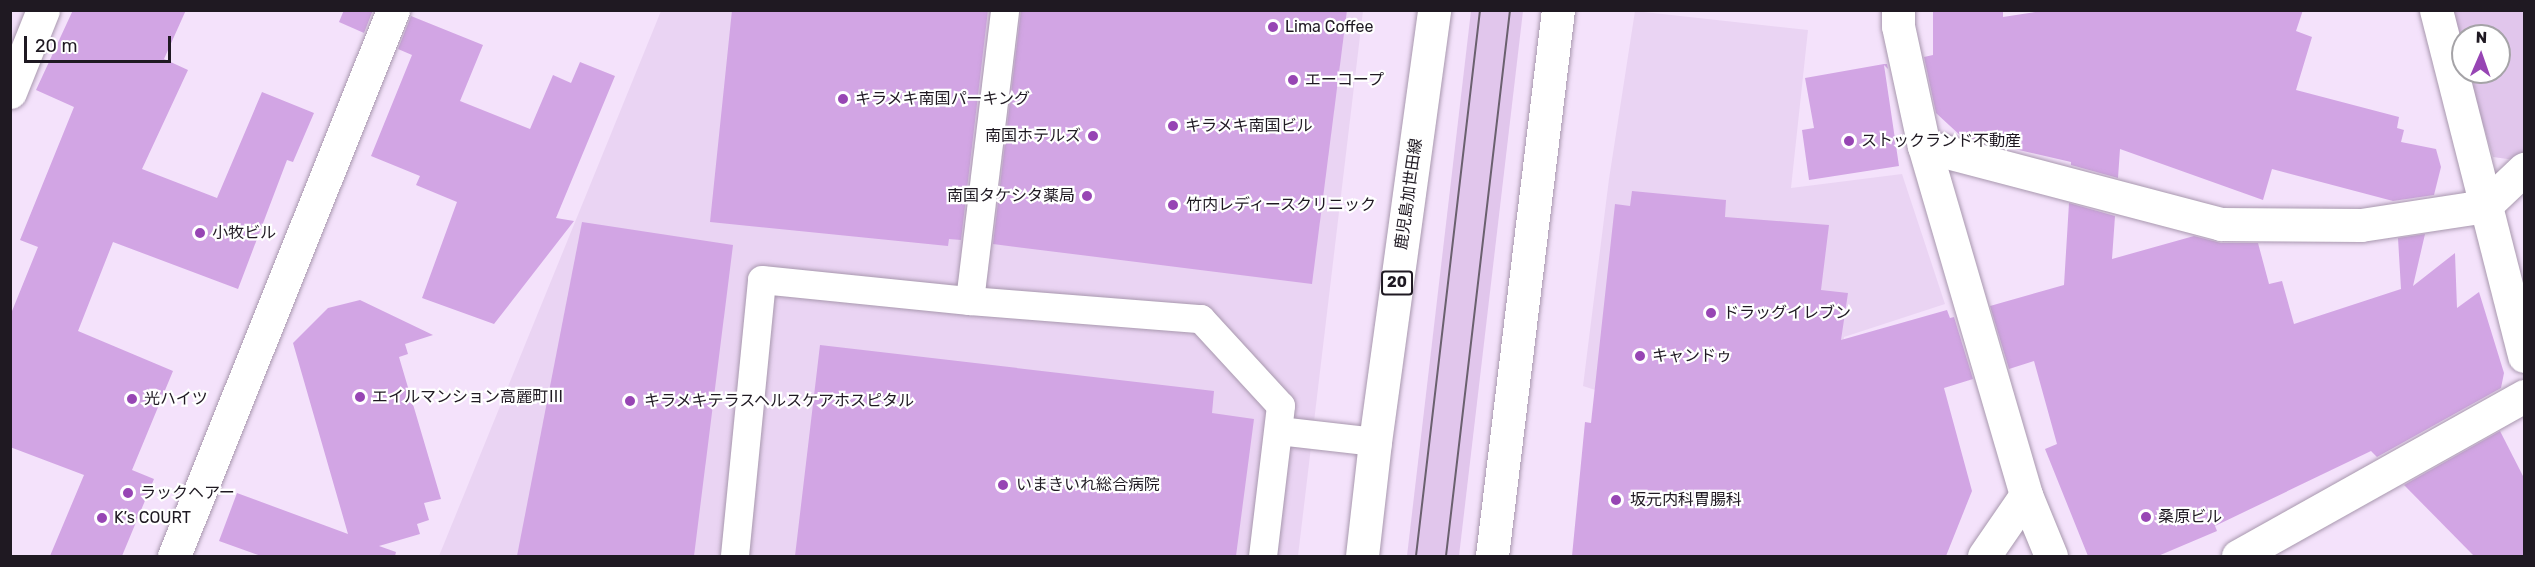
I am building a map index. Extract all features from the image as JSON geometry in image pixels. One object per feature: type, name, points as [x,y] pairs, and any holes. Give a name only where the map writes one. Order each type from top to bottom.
[{"type":"street","points":[[10,92],[43,10]]},
{"type":"street","points":[[174,556],[393,10]]},
{"type":"street","name":"鹿児島加世田線","points":[[1362,556],[1375,442],[1434,10]]},
{"type":"street","points":[[1492,556],[1558,10]]},
{"type":"street","points":[[1898,10],[1898,26],[1924,146],[2026,495],[2051,556]]},
{"type":"street","points":[[2436,10],[2524,356]]},
{"type":"street","points":[[1924,146],[2221,224],[2361,225],[2485,206],[2524,169]]},
{"type":"street","points":[[2238,556],[2524,396]]},
{"type":"street","points":[[1984,556],[2026,495]]},
{"type":"lane","points":[[970,301],[1005,10]]},
{"type":"lane","points":[[735,556],[762,280],[970,301],[1201,319],[1281,406],[1263,556]]},
{"type":"lane","points":[[1279,431],[1375,442]]},
{"type":"shaded area","points":[[661,11],[1363,11],[1298,556],[439,556]]},
{"type":"shaded area","points":[[1471,11],[1523,11],[1459,556],[1407,556]]},
{"type":"shaded area","points":[[1635,11],[1808,30],[1791,188],[1902,174],[1945,304],[1844,337],[1830,467],[1583,386],[1609,179]]},
{"type":"shaded area","points":[[2449,11],[2524,11],[2524,152],[2515,160],[2493,157],[2471,84],[2511,84],[2511,24],[2453,24]]},
{"type":"building","points":[[73,10],[186,10],[164,59],[188,70],[142,169],[217,198],[262,92],[314,113],[293,162],[287,160],[238,289],[113,242],[78,331],[173,371],[132,470],[154,479],[122,556],[50,556],[84,475],[10,447],[10,316],[38,247],[20,240],[74,107],[36,90]]},
{"type":"building","points":[[344,10],[373,10],[364,33],[339,22]]},
{"type":"building","name":"キラメキ南国パーキング","points":[[732,10],[988,10],[961,240],[949,239],[948,246],[710,222]]},
{"type":"building","name":"キラメキ南国ビル","points":[[1021,10],[1347,10],[1312,284],[993,244]]},
{"type":"building","points":[[1933,10],[2003,10],[2003,17],[2049,10],[2303,10],[2296,31],[2312,37],[2296,90],[2399,117],[2397,128],[2404,130],[2401,142],[2436,149],[2441,167],[2434,195],[2393,201],[2272,169],[2263,200],[2120,149],[2118,178],[2071,165],[2071,162],[1962,137],[1936,113],[1924,57],[1933,55]]},
{"type":"building","points":[[411,16],[483,45],[460,101],[530,129],[553,75],[571,83],[580,62],[615,76],[556,218],[574,221],[494,324],[422,298],[457,202],[416,185],[420,176],[371,156],[412,55],[398,49]]},
{"type":"building","points":[[1887,64],[1888,69],[1884,65],[1899,166],[1809,180],[1802,130],[1814,128],[1805,78]]},
{"type":"building","points":[[1632,191],[1726,200],[1725,217],[1829,225],[1821,290],[1848,293],[1841,340],[1947,310],[1950,318],[1954,317],[1973,379],[1944,388],[1972,491],[1946,556],[1572,556],[1585,422],[1591,423],[1615,204],[1630,206]]},
{"type":"building","points":[[2069,203],[2115,216],[2112,259],[2194,236],[2221,243],[2258,243],[2269,284],[2282,281],[2294,324],[2401,289],[2398,238],[2425,234],[2413,286],[2455,253],[2457,308],[2479,292],[2504,373],[2501,388],[2377,457],[2371,451],[2215,526],[2217,531],[2158,556],[2088,556],[2045,449],[2057,444],[2034,361],[2009,369],[1990,306],[2064,285]]},
{"type":"building","name":"キラメキテラスヘルスケアホスピタル","points":[[582,222],[733,245],[694,556],[517,556]]},
{"type":"building","name":"エイルマンション高麗町Ⅲ","points":[[360,300],[433,335],[405,344],[408,354],[399,357],[441,499],[424,503],[429,520],[417,524],[420,534],[379,546],[396,552],[395,556],[261,556],[219,541],[237,493],[348,534],[293,343],[328,308]]},
{"type":"building","name":"いまきいれ総合病院","points":[[820,345],[1214,391],[1212,413],[1254,419],[1236,556],[795,556]]},
{"type":"building","points":[[2500,431],[2524,478],[2524,556],[2474,556],[2404,485]]},
{"type":"tram line","points":[[1416,556],[1480,10]]},
{"type":"tram line","points":[[1446,556],[1510,10]]},
{"type":"place","name":"Lima Coffee","points":[[1273,27]]},
{"type":"place","name":"エーコープ","points":[[1293,80]]},
{"type":"place","name":"キラメキ南国パーキング","points":[[843,99]]},
{"type":"place","name":"キラメキ南国ビル","points":[[1173,126]]},
{"type":"place","name":"南国ホテルズ","points":[[1093,136]]},
{"type":"place","name":"ストックランド不動産","points":[[1849,141]]},
{"type":"place","name":"南国タケシタ薬局","points":[[1087,196]]},
{"type":"place","name":"竹内レディースクリニック","points":[[1173,205]]},
{"type":"place","name":"小牧ビル","points":[[200,233]]},
{"type":"place","name":"ドラッグイレブン","points":[[1711,313]]},
{"type":"place","name":"キャンドゥ","points":[[1640,356]]},
{"type":"place","name":"エイルマンション高麗町Ⅲ","points":[[360,397]]},
{"type":"place","name":"光ハイツ","points":[[132,399]]},
{"type":"place","name":"キラメキテラスヘルスケアホスピタル","points":[[630,401]]},
{"type":"place","name":"いまきいれ総合病院","points":[[1003,485]]},
{"type":"place","name":"ラックヘアー","points":[[128,493]]},
{"type":"place","name":"坂元内科胃腸科","points":[[1616,500]]},
{"type":"place","name":"桑原ビル","points":[[2146,517]]},
{"type":"place","name":"K’s COURT","points":[[102,518]]}]
